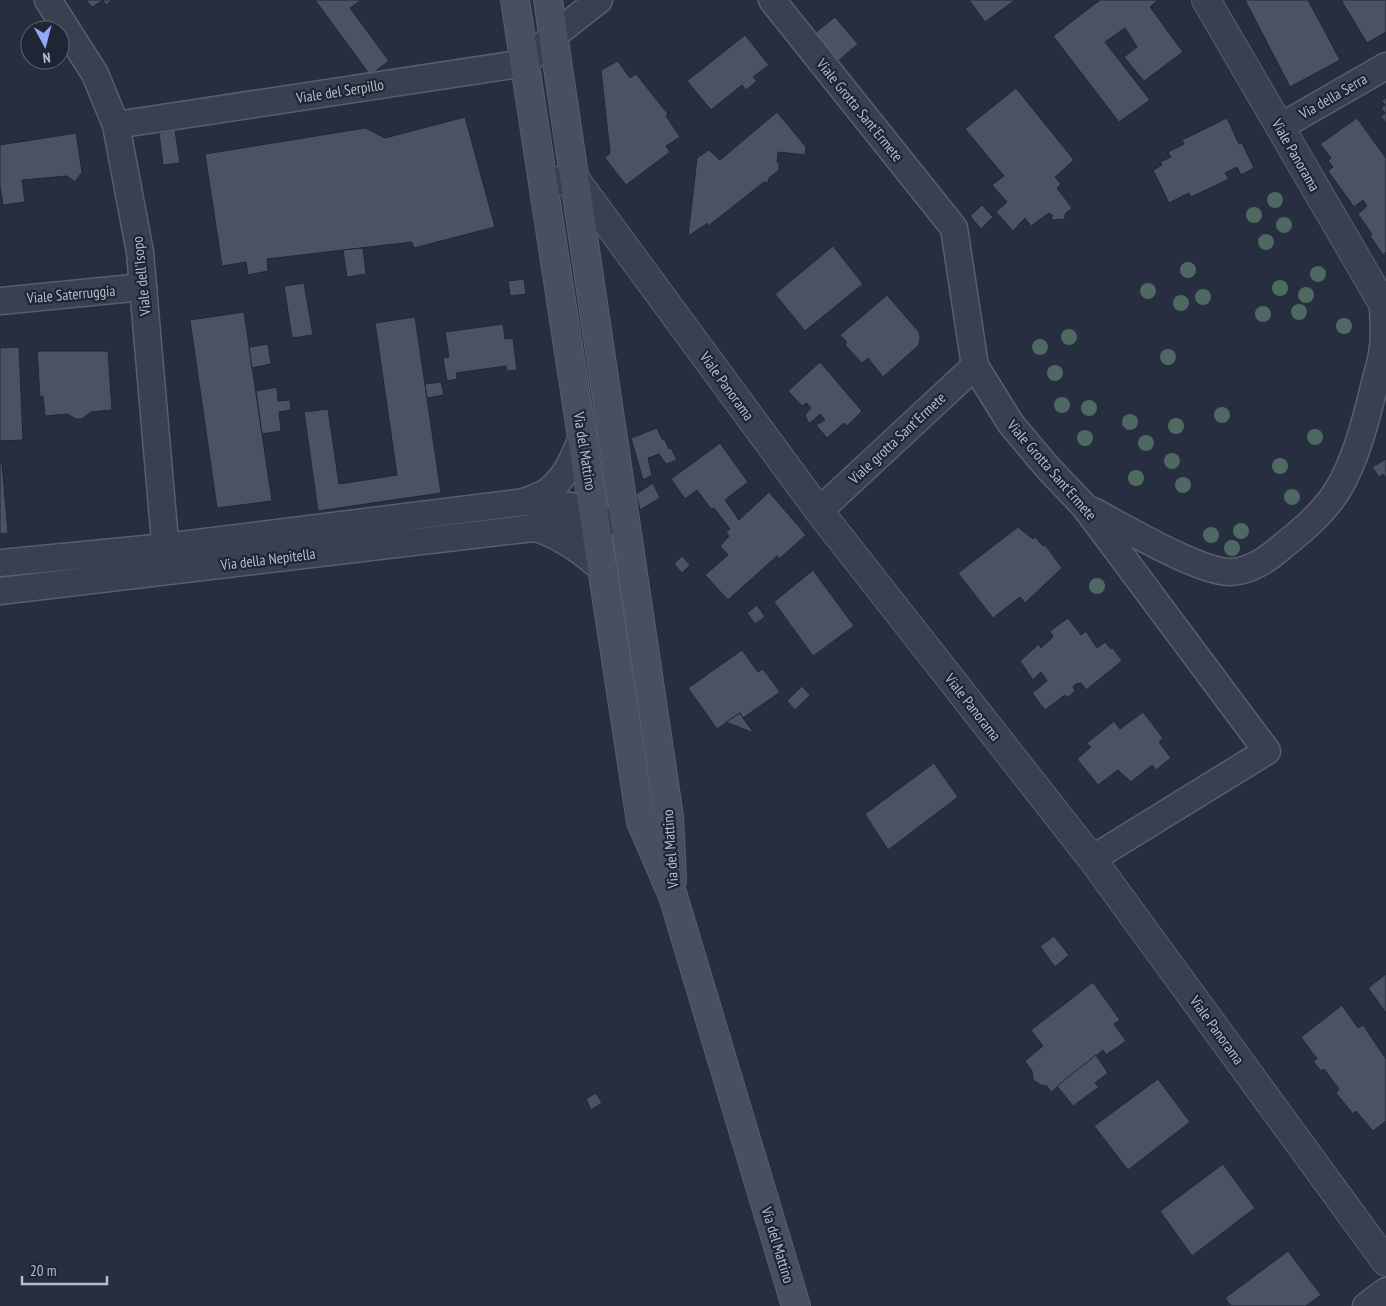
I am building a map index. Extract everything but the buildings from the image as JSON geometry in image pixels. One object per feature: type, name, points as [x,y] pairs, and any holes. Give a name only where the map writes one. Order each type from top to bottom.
[{"type":"main road","name":"Via del Mattino","points":[[515,0],[604,570],[641,822],[673,896],[796,1306]]},
{"type":"main road","name":"Via del Mattino","points":[[548,0],[669,817],[673,896]]},
{"type":"street","name":"Viale dell'Isopo","points":[[48,0],[95,74],[116,125],[140,252],[166,559]]},
{"type":"street","points":[[525,64],[553,36],[599,0]]},
{"type":"street","name":"Viale Grotta Sant'Ermete","points":[[772,0],[954,228],[975,366],[1011,424],[1048,468],[1085,507],[1267,751],[1092,860]]},
{"type":"street","name":"Viale Panorama","points":[[1206,0],[1384,307]]},
{"type":"street","name":"Viale del Serpillo","points":[[116,125],[525,64]]},
{"type":"street","name":"Via della Serra","points":[[1280,127],[1386,66]]},
{"type":"street","points":[[544,183],[575,179]]},
{"type":"street","name":"Viale Panorama","points":[[575,179],[819,510],[1092,860],[1386,1262]]},
{"type":"street","name":"Viale Saterruggia","points":[[0,301],[143,288]]},
{"type":"street","points":[[1085,507],[1147,540],[1211,568],[1230,572],[1246,569],[1267,559],[1300,533],[1322,511],[1338,490],[1376,418],[1383,346],[1384,307]]},
{"type":"street","name":"Viale grotta Sant'Ermete","points":[[819,510],[975,366]]},
{"type":"street","name":"Via della Nepitella","points":[[524,502],[546,492],[561,478],[574,460],[583,434]]},
{"type":"street","name":"Via della Nepitella","points":[[0,591],[166,559],[524,502],[571,506],[596,523]]},
{"type":"street","points":[[596,523],[625,520]]},
{"type":"street","name":"Via della Nepitella","points":[[0,563],[166,559],[596,523]]},
{"type":"street","name":"Via della Nepitella","points":[[536,528],[573,545],[604,570]]},
{"type":"street","points":[[1366,1306],[1386,1291]]}]
